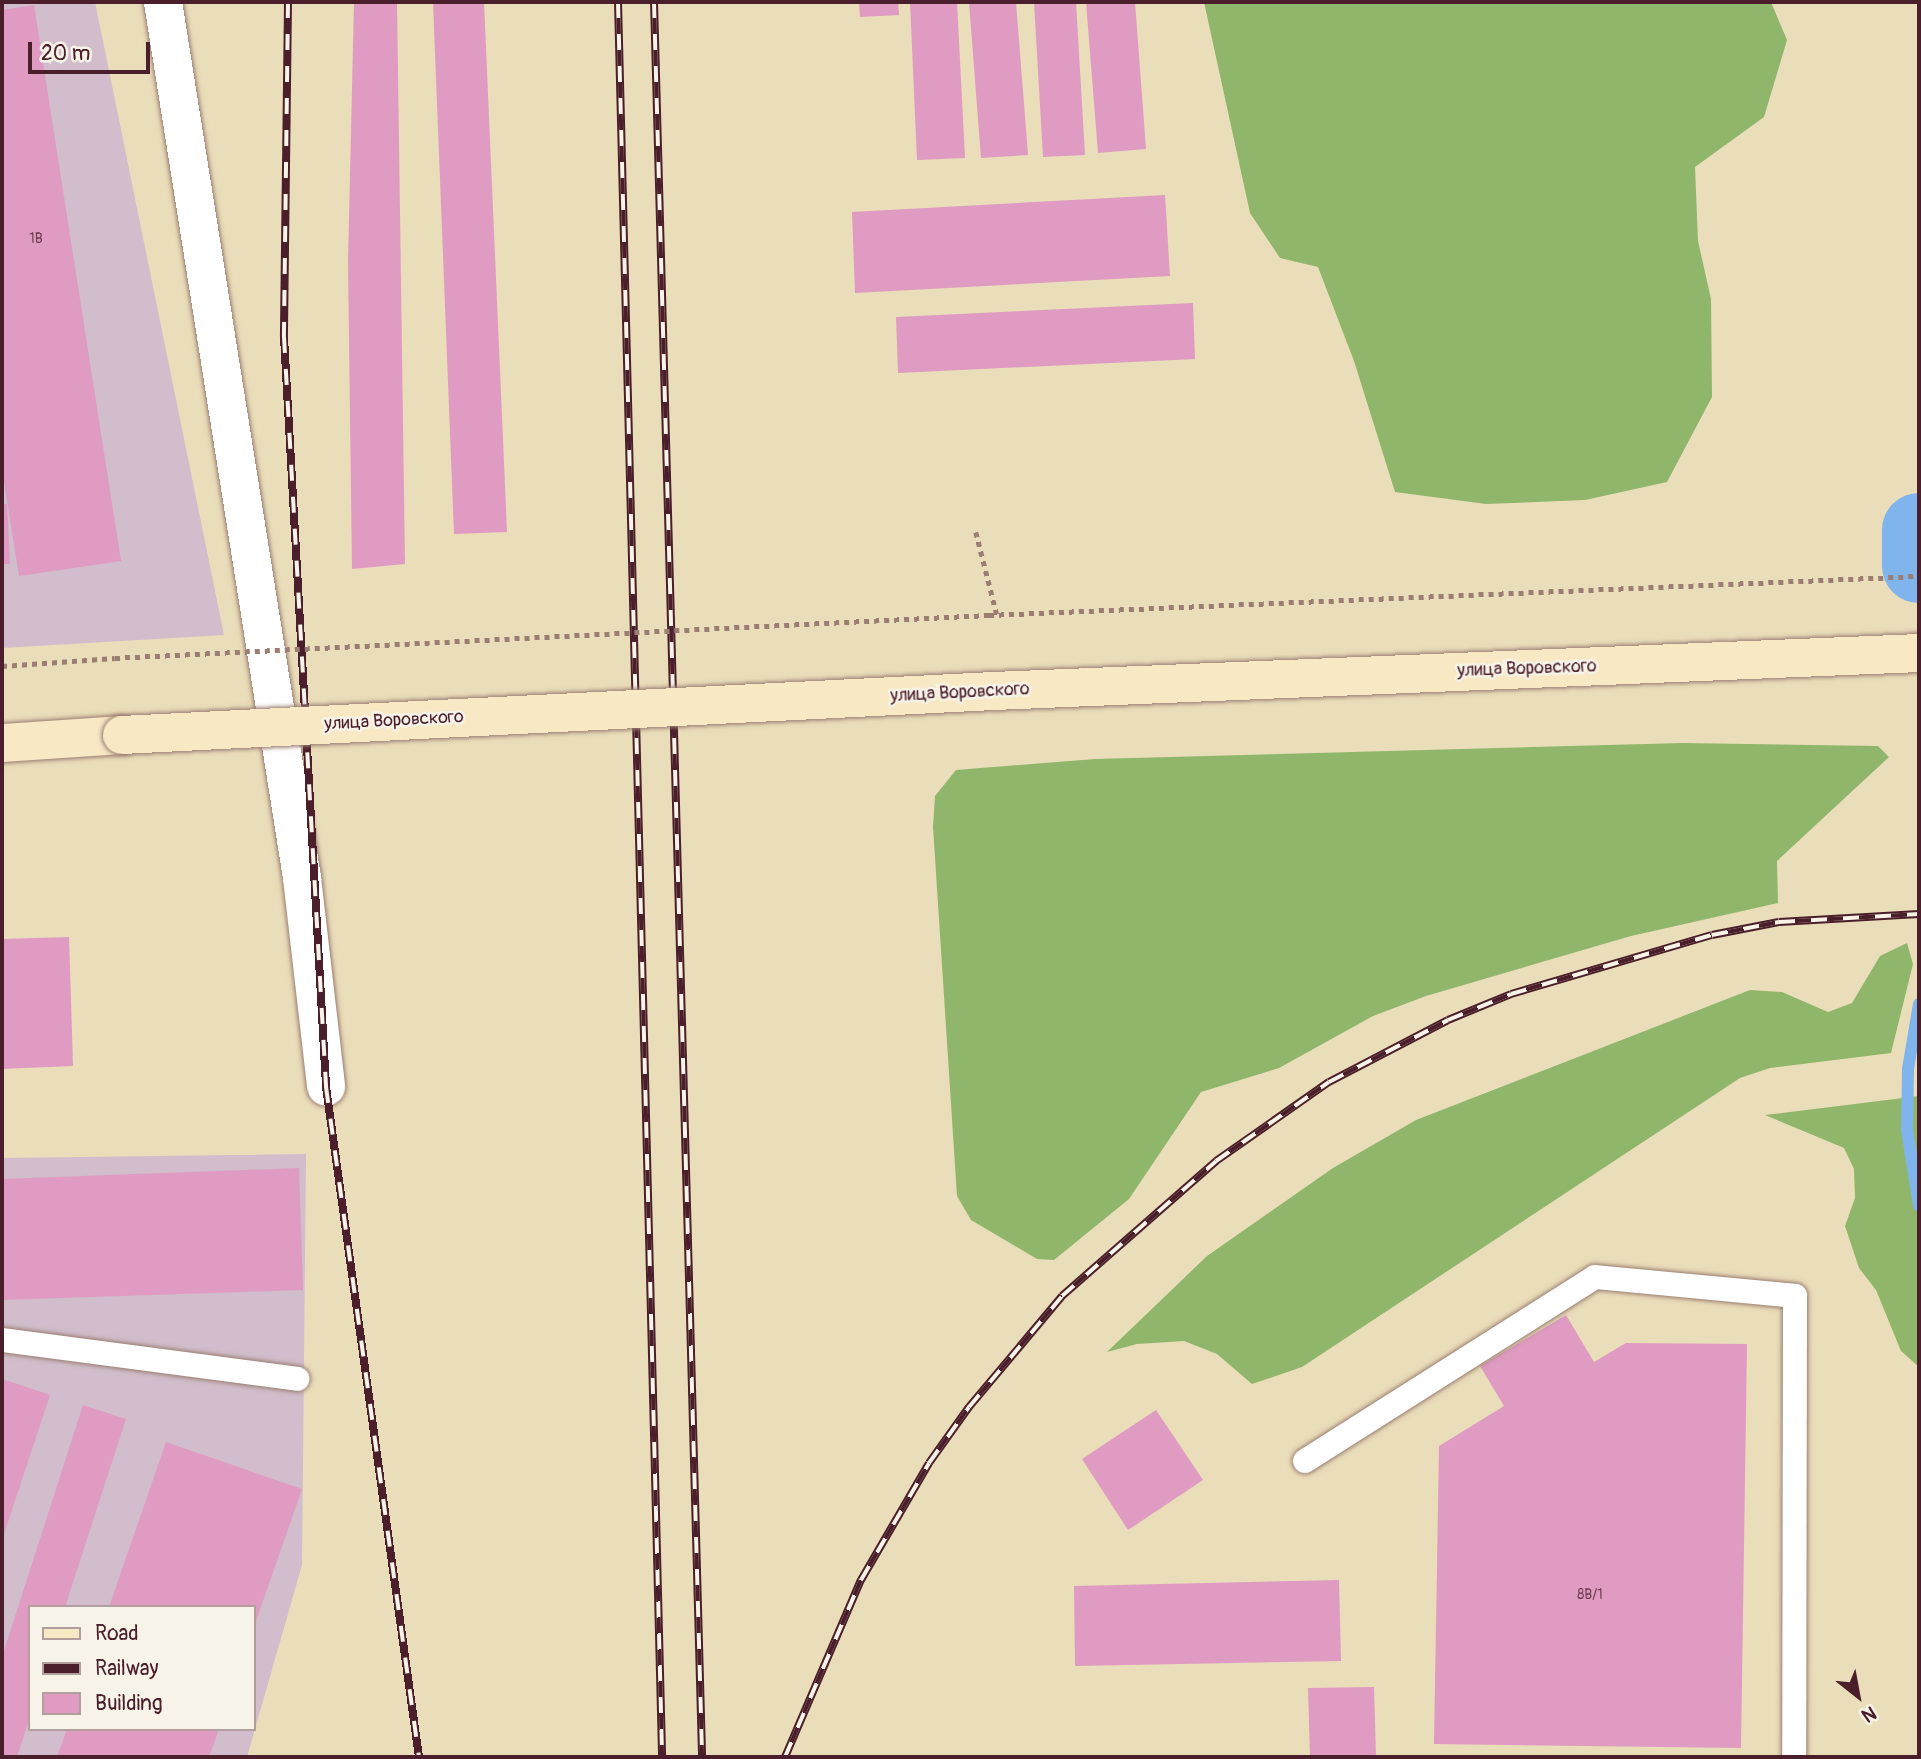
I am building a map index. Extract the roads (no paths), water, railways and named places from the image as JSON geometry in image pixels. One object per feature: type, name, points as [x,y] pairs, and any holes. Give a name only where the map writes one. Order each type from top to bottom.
[{"type":"main road","name":"улица Воровского","points":[[2,743],[995,691],[1919,653]]},
{"type":"street","points":[[163,2],[302,878],[326,1087]]},
{"type":"lane","points":[[1305,1461],[1595,1277],[1795,1296],[1794,1757]]},
{"type":"lane","points":[[2,1340],[297,1380]]},
{"type":"waterway","points":[[1919,530],[1919,566]]},
{"type":"waterway","points":[[1919,1004],[1908,1069],[1907,1130],[1919,1206]]},
{"type":"railway","points":[[288,2],[284,337],[326,1087],[419,1757]]},
{"type":"railway","points":[[618,2],[662,1757]]},
{"type":"railway","points":[[654,2],[702,1757]]},
{"type":"railway","points":[[785,1757],[861,1580],[929,1463],[969,1407],[1062,1296],[1216,1161],[1329,1082],[1448,1020],[1511,994],[1712,935],[1779,922],[1919,914]]}]
